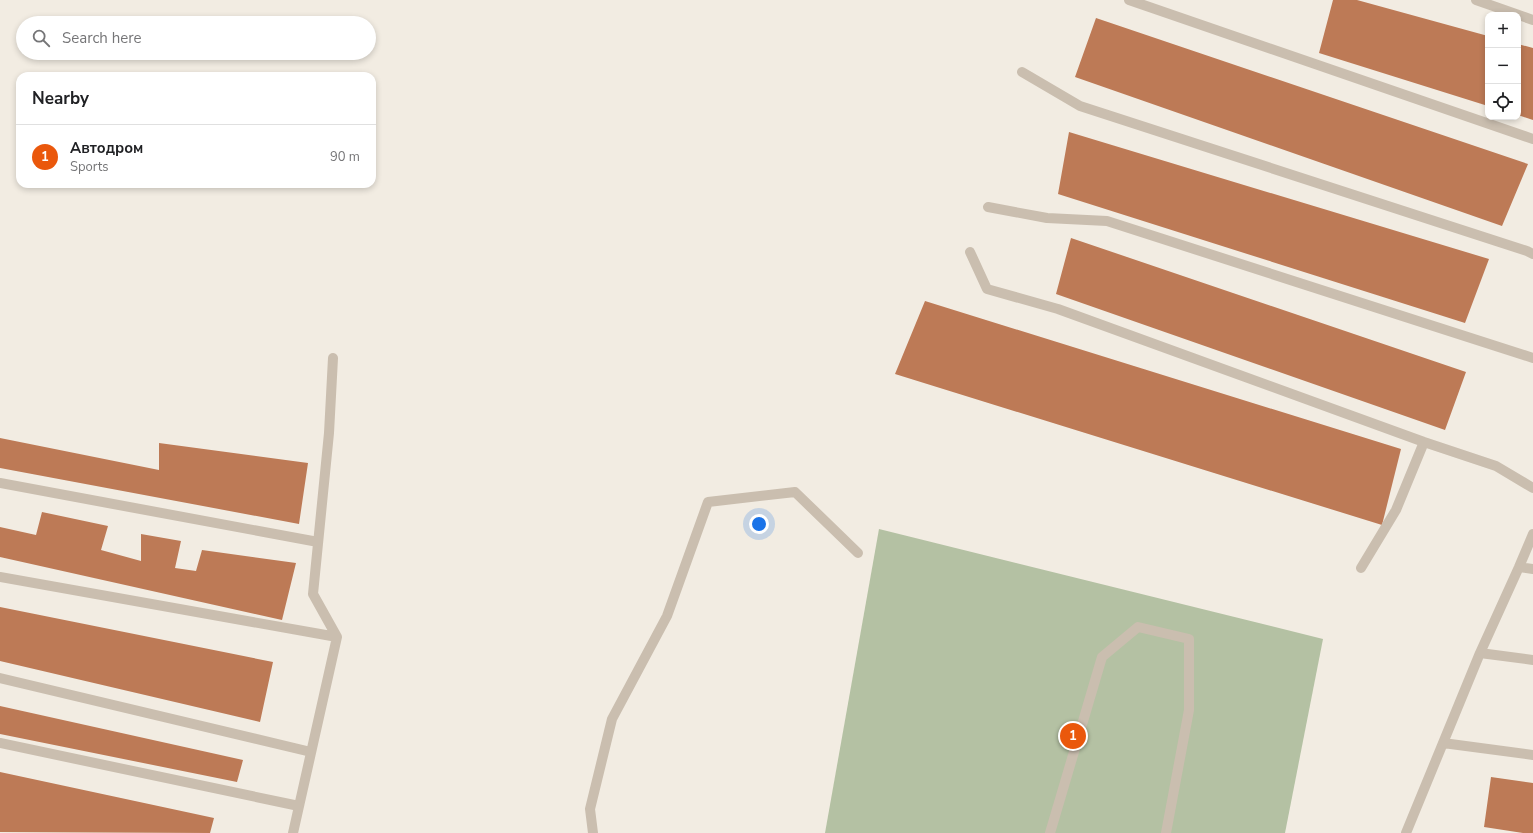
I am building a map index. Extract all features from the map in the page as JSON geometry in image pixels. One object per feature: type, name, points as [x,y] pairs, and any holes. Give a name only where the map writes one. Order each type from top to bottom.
[{"type":"street","points":[[1129,0],[1533,139]]},
{"type":"street","points":[[1476,0],[1533,20]]},
{"type":"street","points":[[1022,72],[1080,106],[1533,254]]},
{"type":"street","points":[[988,207],[1047,218],[1107,221],[1533,358]]},
{"type":"street","points":[[970,252],[987,290],[1058,309],[1424,442],[1496,466],[1533,488]]},
{"type":"street","points":[[293,833],[337,637],[313,594],[329,433],[333,358]]},
{"type":"street","points":[[1361,568],[1396,510],[1424,442]]},
{"type":"street","points":[[0,483],[318,542]]},
{"type":"street","points":[[593,833],[590,809],[612,719],[667,616],[708,502],[796,492],[858,553]]},
{"type":"street","points":[[1407,833],[1480,653],[1533,534]]},
{"type":"street","points":[[1519,567],[1533,569]]},
{"type":"street","points":[[0,577],[337,637]]},
{"type":"street","points":[[1050,833],[1102,656],[1138,627],[1189,638],[1189,710],[1166,833]]},
{"type":"street","points":[[1480,653],[1533,660]]},
{"type":"street","points":[[0,678],[311,752]]},
{"type":"street","points":[[0,743],[299,806]]},
{"type":"street","points":[[1443,743],[1533,755]]},
{"type":"green space","points":[[879,529],[1323,639],[1285,833],[825,833]]},
{"type":"building","points":[[1333,0],[1357,0],[1485,35],[1485,105],[1319,53]]},
{"type":"building","points":[[1096,18],[1528,164],[1502,226],[1075,77]]},
{"type":"building","points":[[1521,45],[1533,48],[1533,120],[1521,116]]},
{"type":"building","points":[[1069,132],[1489,259],[1465,323],[1058,194]]},
{"type":"building","points":[[1071,238],[1466,372],[1445,430],[1056,294]]},
{"type":"building","points":[[925,301],[1401,449],[1382,525],[895,374]]},
{"type":"building","points":[[0,438],[159,470],[159,443],[308,463],[299,524],[0,468]]},
{"type":"building","points":[[42,512],[108,526],[101,550],[141,561],[141,534],[181,541],[175,568],[196,571],[202,550],[296,563],[282,620],[0,557],[0,527],[36,535]]},
{"type":"building","points":[[0,607],[273,662],[260,722],[0,661]]},
{"type":"building","points":[[0,706],[243,760],[237,782],[0,734]]},
{"type":"building","points":[[0,772],[214,818],[210,833],[0,832]]},
{"type":"building","points":[[1491,777],[1533,783],[1533,833],[1523,833],[1484,827]]},
{"type":"place","name":"Автодром","points":[[1073,736]]}]
